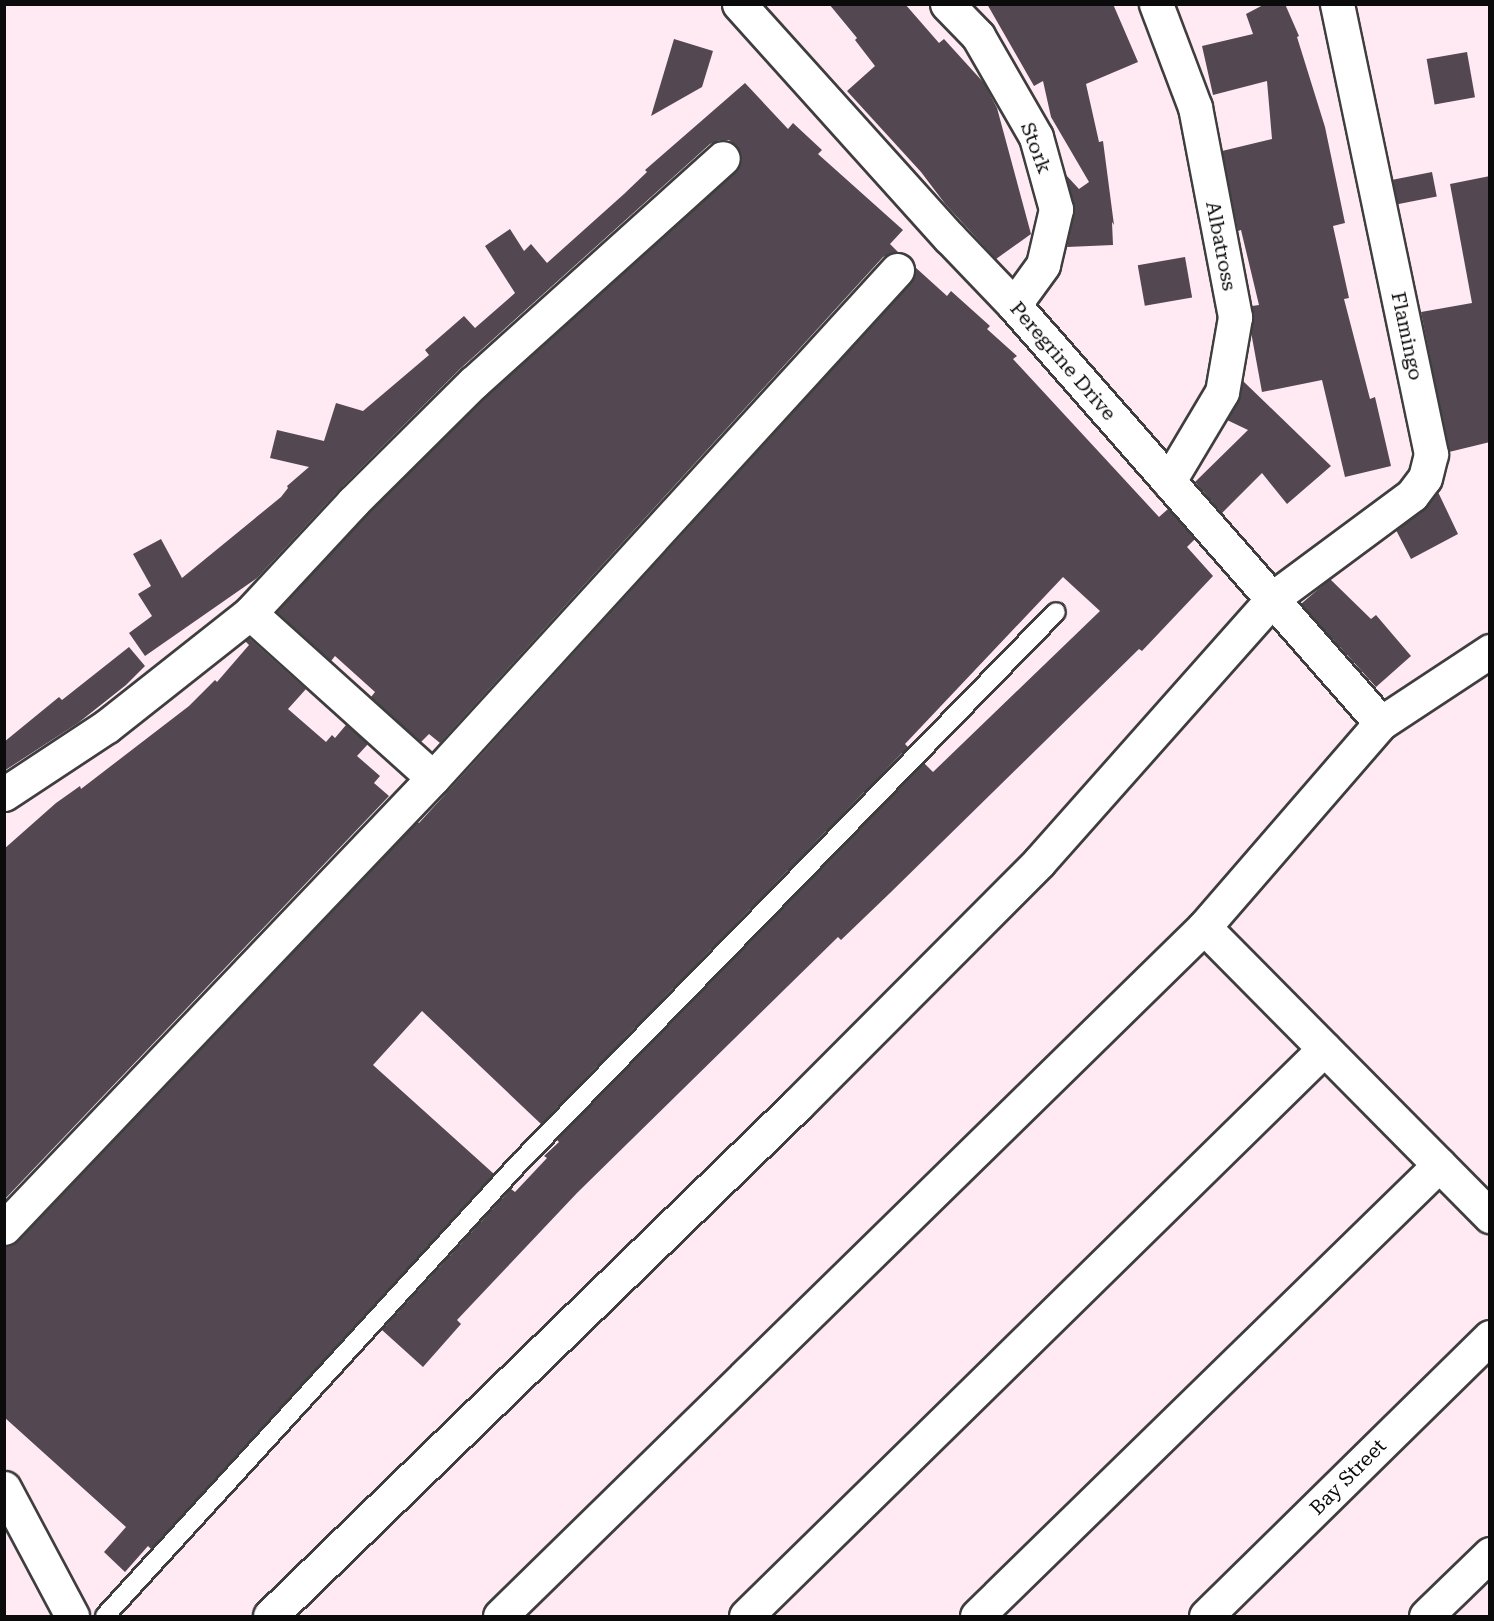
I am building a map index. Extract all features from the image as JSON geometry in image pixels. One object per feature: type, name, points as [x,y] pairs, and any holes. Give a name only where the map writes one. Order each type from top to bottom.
[{"type":"street","name":"Peregrine Drive","points":[[739,4],[950,238],[1014,304],[1381,723]]},
{"type":"street","name":"Stork","points":[[947,4],[978,36],[1036,137],[1056,208],[1043,266],[1014,304]]},
{"type":"street","name":"Albatross","points":[[1156,4],[1195,107],[1235,317],[1222,392],[1169,481]]},
{"type":"street","name":"Flamingo","points":[[270,1617],[797,1105],[1039,862],[1273,598],[1412,495],[1425,478],[1431,454],[1336,4]]},
{"type":"street","points":[[4,794],[107,726],[250,613],[353,502],[473,383],[723,158]]},
{"type":"street","points":[[4,1228],[433,778],[897,270]]},
{"type":"street","points":[[250,613],[433,778]]},
{"type":"street","points":[[500,1617],[1204,927],[1381,723],[1490,651]]},
{"type":"street","points":[[1204,927],[1490,1216]]},
{"type":"street","points":[[746,1617],[1324,1049]]},
{"type":"street","points":[[977,1617],[1439,1165]]},
{"type":"street","name":"Bay Street","points":[[1206,1617],[1490,1337]]},
{"type":"street","points":[[4,1488],[72,1617]]},
{"type":"street","points":[[1426,1617],[1490,1554]]},
{"type":"lane","points":[[105,1617],[519,1163],[1056,612]]},
{"type":"building","points":[[829,4],[905,4],[939,43],[944,39],[984,83],[997,108],[1031,234],[996,259],[946,205],[921,172],[847,91],[875,66],[855,40],[857,38]]},
{"type":"building","points":[[987,4],[1113,4],[1138,62],[1086,84],[1099,142],[1103,141],[1114,225],[1112,222],[1113,245],[1067,247],[1074,213],[1066,175],[1079,189],[1089,182],[1051,117],[1043,81],[1034,86]]},
{"type":"building","points":[[1265,4],[1285,4],[1299,36],[1297,37],[1325,127],[1345,223],[1333,226],[1349,298],[1344,299],[1370,399],[1375,397],[1391,466],[1345,477],[1322,380],[1262,392],[1251,332],[1252,306],[1259,305],[1241,230],[1238,231],[1222,151],[1272,139],[1267,81],[1213,95],[1202,46],[1253,34],[1246,14]]},
{"type":"building","points":[[674,39],[713,51],[702,87],[651,116]]},
{"type":"building","points":[[1467,52],[1475,97],[1435,104],[1427,59]]},
{"type":"building","points":[[745,83],[788,129],[793,123],[822,150],[818,154],[903,230],[890,244],[898,252],[883,257],[440,743],[429,734],[421,742],[371,697],[375,692],[335,656],[331,661],[277,612],[366,515],[486,397],[736,172],[741,164],[741,155],[737,146],[729,140],[720,140],[710,144],[460,369],[340,489],[257,578],[145,656],[129,633],[152,616],[138,594],[151,586],[133,554],[161,539],[182,578],[281,497],[288,488],[287,486],[309,467],[270,458],[277,430],[324,441],[336,403],[363,411],[429,355],[425,350],[464,316],[475,328],[515,293],[485,246],[510,229],[524,251],[531,244],[547,263],[624,194],[647,172],[645,170]]},
{"type":"building","points":[[1432,172],[1437,197],[1398,204],[1393,180]]},
{"type":"building","points":[[1490,176],[1490,442],[1449,452],[1421,312],[1472,303],[1450,184]]},
{"type":"building","points":[[1185,257],[1192,297],[1145,306],[1138,265]]},
{"type":"building","points":[[915,267],[947,296],[951,291],[990,326],[987,329],[1017,356],[1013,359],[1159,517],[1168,509],[1195,539],[1187,547],[1213,576],[1142,651],[1139,649],[841,940],[838,937],[577,1193],[457,1320],[461,1324],[423,1367],[382,1330],[511,1189],[515,1192],[547,1158],[544,1156],[559,1142],[557,1140],[924,763],[933,772],[1100,611],[1063,577],[905,744],[908,747],[541,1124],[422,1011],[373,1065],[494,1174],[151,1549],[148,1546],[125,1572],[104,1552],[126,1527],[4,1417],[4,1246],[18,1241],[417,822],[419,823],[911,283]]},
{"type":"building","points":[[1243,381],[1331,466],[1287,504],[1262,473],[1222,513],[1195,482],[1248,430],[1227,420],[1238,401]]},
{"type":"building","points":[[1438,492],[1458,534],[1411,559],[1396,530],[1423,510]]},
{"type":"building","points":[[1330,579],[1371,619],[1376,615],[1411,656],[1376,687],[1301,604]]},
{"type":"building","points":[[249,638],[306,689],[288,709],[326,742],[332,735],[335,738],[346,725],[368,744],[357,756],[380,776],[374,783],[389,796],[4,1200],[4,849],[56,803],[80,786],[81,789],[189,706],[215,680],[217,682],[249,645],[245,641]]},
{"type":"building","points":[[129,647],[145,666],[126,685],[78,723],[4,771],[4,742],[59,697],[62,700]]}]
